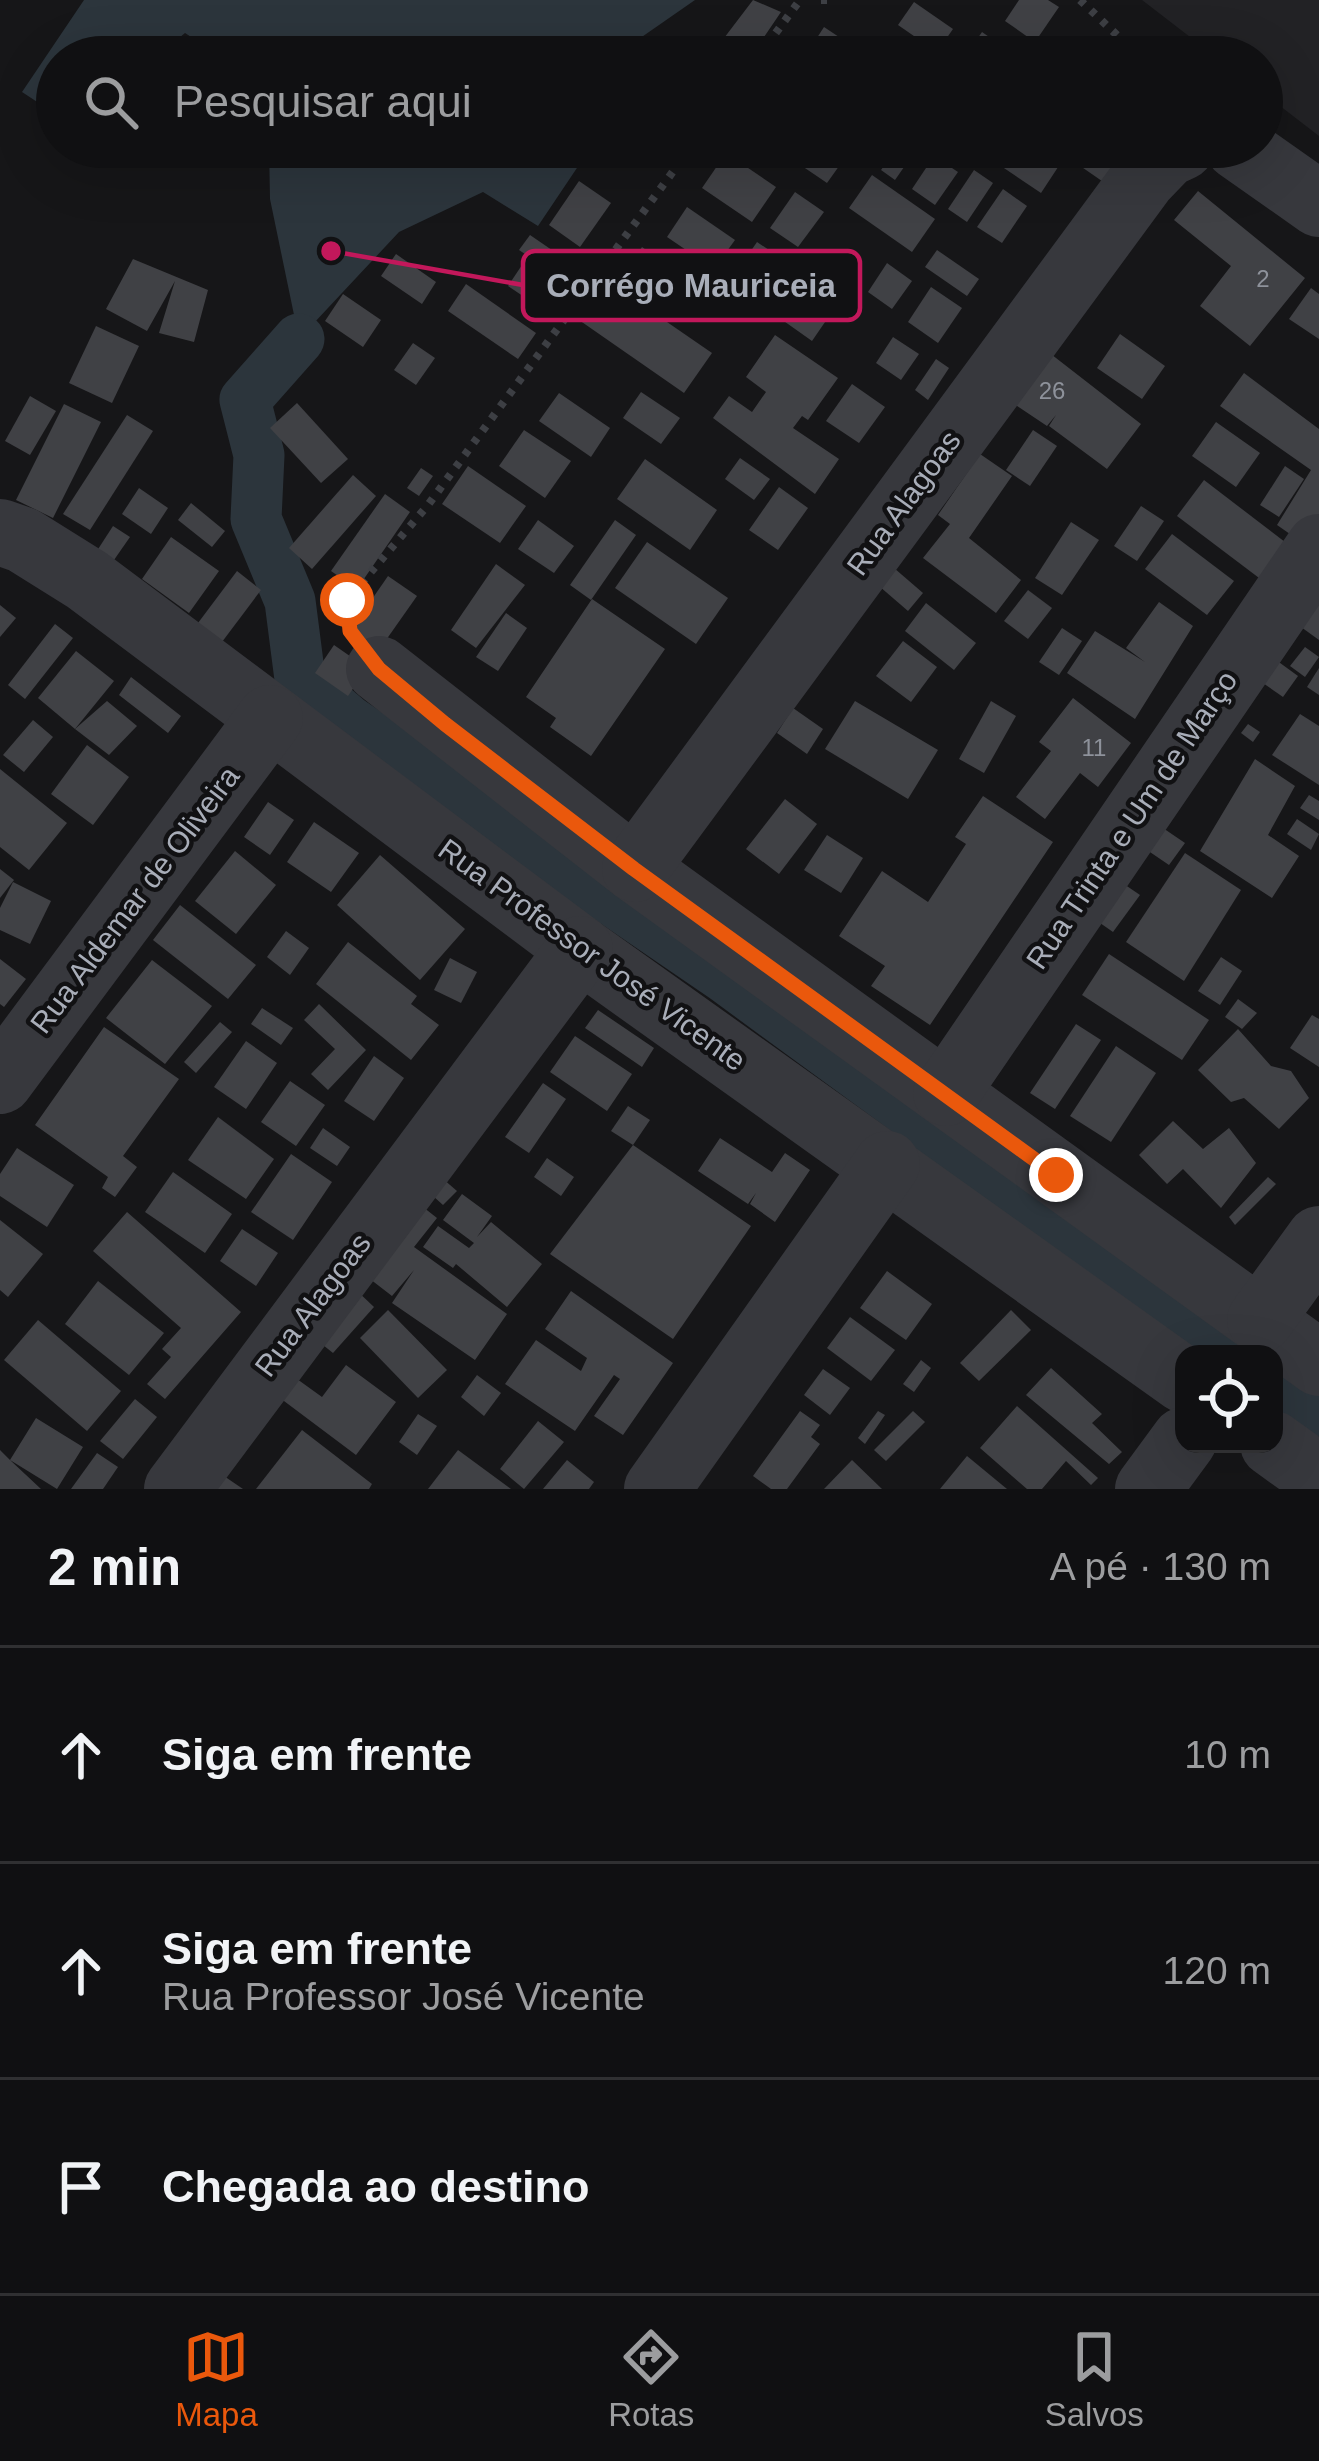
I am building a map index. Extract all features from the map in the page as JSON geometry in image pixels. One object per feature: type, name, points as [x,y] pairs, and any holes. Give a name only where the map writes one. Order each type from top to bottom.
[{"type":"street","name":"Rua Alagoas","points":[[634,869],[1143,179],[1156,168]]},
{"type":"street","points":[[1269,168],[1319,204]]},
{"type":"street","name":"Rua Professor José Vicente","points":[[0,532],[23,540],[87,580],[580,949],[1175,1373]]},
{"type":"street","name":"Rua Trinta e Um de Março","points":[[946,1093],[1319,547]]},
{"type":"street","points":[[379,669],[634,869],[1319,1364]]},
{"type":"street","name":"Rua Aldemar de Oliveira","points":[[0,1082],[270,718]]},
{"type":"street","name":"Rua Alagoas","points":[[177,1489],[580,949]]},
{"type":"street","points":[[657,1489],[887,1164]]},
{"type":"street","points":[[1260,1320],[1319,1239]]},
{"type":"street","points":[[1283,1451],[1319,1477]]},
{"type":"street","points":[[1148,1489],[1175,1452]]},
{"type":"path","points":[[773,36],[800,0]]},
{"type":"path","points":[[821,0],[834,0]]},
{"type":"path","points":[[1080,0],[1118,36]]},
{"type":"path","points":[[379,669],[350,631],[347,600],[428,505],[677,168]]},
{"type":"shaded area","points":[[84,0],[695,0],[643,36],[60,36]]},
{"type":"shaded area","points":[[1142,0],[1319,0],[1319,136],[1283,108],[1283,36],[1189,36]]},
{"type":"shaded area","points":[[36,71],[36,101],[22,92]]},
{"type":"shaded area","points":[[269,168],[577,168],[538,226],[483,192],[399,232],[299,339],[270,199]]},
{"type":"building","points":[[753,0],[781,12],[765,36],[726,36]]},
{"type":"building","points":[[1019,0],[1048,0],[1059,7],[1039,36],[1026,36],[1005,21]]},
{"type":"building","points":[[914,2],[953,29],[948,36],[914,36],[898,25]]},
{"type":"building","points":[[716,168],[748,168],[776,187],[752,222],[702,188]]},
{"type":"building","points":[[805,168],[838,168],[827,183]]},
{"type":"building","points":[[882,168],[903,168],[895,180]]},
{"type":"building","points":[[926,168],[958,172],[935,205],[912,189]]},
{"type":"building","points":[[1004,168],[1057,168],[1041,193]]},
{"type":"building","points":[[1083,168],[1125,168],[1112,188]]},
{"type":"building","points":[[974,170],[993,183],[967,222],[948,209]]},
{"type":"building","points":[[872,175],[935,219],[912,252],[849,208]]},
{"type":"building","points":[[579,181],[611,203],[580,247],[549,225]]},
{"type":"building","points":[[1003,189],[1027,206],[1002,243],[977,227]]},
{"type":"building","points":[[1198,191],[1305,278],[1250,346],[1200,306],[1231,266],[1174,220]]},
{"type":"building","points":[[795,192],[824,212],[798,247],[770,228]]},
{"type":"building","points":[[687,207],[735,240],[714,269],[667,237]]},
{"type":"building","points":[[530,235],[584,272],[574,287],[519,250]]},
{"type":"building","points":[[757,242],[781,258],[748,306],[725,289]]},
{"type":"building","points":[[642,247],[664,263],[644,292],[622,278]]},
{"type":"building","points":[[937,250],[979,279],[967,296],[925,267]]},
{"type":"building","points":[[396,254],[436,282],[422,304],[381,276]]},
{"type":"building","points":[[133,259],[208,290],[194,342],[159,333],[175,281],[147,331],[106,309]]},
{"type":"building","points":[[796,260],[845,293],[812,341],[764,307]]},
{"type":"building","points":[[887,263],[912,281],[892,309],[868,292]]},
{"type":"building","points":[[522,265],[566,295],[551,315],[508,286]]},
{"type":"building","points":[[606,280],[712,353],[684,393],[579,320]]},
{"type":"building","points":[[466,284],[536,333],[518,359],[448,311]]},
{"type":"building","points":[[931,287],[962,308],[938,343],[908,322]]},
{"type":"building","points":[[1311,288],[1319,294],[1319,339],[1289,319]]},
{"type":"building","points":[[343,294],[381,320],[363,347],[325,321]]},
{"type":"building","points":[[96,326],[139,346],[112,403],[69,383]]},
{"type":"building","points":[[1120,334],[1165,366],[1142,399],[1097,368]]},
{"type":"building","points":[[775,335],[838,378],[808,420],[802,416],[793,428],[839,459],[815,494],[713,418],[729,396],[752,412],[766,392],[746,377]]},
{"type":"building","points":[[893,337],[919,354],[901,380],[876,363]]},
{"type":"building","points":[[413,343],[435,358],[416,385],[394,370]]},
{"type":"building","points":[[1047,351],[1141,424],[1107,469],[1049,426],[1056,415],[1047,426],[1011,402]]},
{"type":"building","points":[[936,359],[949,368],[928,400],[915,390]]},
{"type":"building","points":[[1244,373],[1319,429],[1319,514],[1300,541],[1277,525],[1311,470],[1220,406]]},
{"type":"building","points":[[852,384],[885,407],[859,443],[826,421]]},
{"type":"building","points":[[641,392],[680,418],[661,444],[623,418]]},
{"type":"building","points":[[559,393],[610,428],[591,457],[539,421]]},
{"type":"building","points":[[30,396],[56,411],[30,455],[5,441]]},
{"type":"building","points":[[297,403],[348,459],[321,483],[270,428]]},
{"type":"building","points":[[64,404],[101,422],[53,518],[16,500]]},
{"type":"building","points":[[127,415],[153,431],[90,530],[63,514]]},
{"type":"building","points":[[1216,422],[1260,453],[1236,487],[1192,456]]},
{"type":"building","points":[[524,430],[571,461],[545,498],[499,466]]},
{"type":"building","points":[[1033,430],[1057,446],[1030,486],[1006,470]]},
{"type":"building","points":[[980,454],[1012,476],[969,538],[1021,580],[996,613],[923,558],[950,524],[938,515]]},
{"type":"building","points":[[740,458],[770,479],[754,500],[725,479]]},
{"type":"building","points":[[645,459],[717,510],[690,550],[617,499]]},
{"type":"building","points":[[468,466],[526,506],[500,543],[442,504]]},
{"type":"building","points":[[1285,466],[1304,479],[1279,517],[1260,505]]},
{"type":"building","points":[[421,468],[433,476],[419,496],[407,488]]},
{"type":"building","points":[[353,475],[376,496],[312,569],[289,548]]},
{"type":"building","points":[[1204,480],[1298,552],[1271,587],[1177,516]]},
{"type":"building","points":[[779,487],[808,508],[778,550],[749,530]]},
{"type":"building","points":[[139,488],[168,508],[151,534],[122,514]]},
{"type":"building","points":[[385,494],[410,512],[357,589],[331,571]]},
{"type":"building","points":[[191,503],[225,531],[212,547],[178,520]]},
{"type":"building","points":[[1141,506],[1164,521],[1137,561],[1114,546]]},
{"type":"building","points":[[538,520],[574,546],[554,573],[518,549]]},
{"type":"building","points":[[615,520],[636,535],[591,600],[570,585]]},
{"type":"building","points":[[1071,522],[1099,540],[1062,595],[1035,578]]},
{"type":"building","points":[[113,526],[130,537],[107,570],[91,560]]},
{"type":"building","points":[[1172,534],[1234,581],[1207,615],[1145,569]]},
{"type":"building","points":[[171,537],[219,571],[189,613],[142,579]]},
{"type":"building","points":[[647,542],[728,598],[696,644],[615,588]]},
{"type":"building","points":[[496,564],[525,585],[476,648],[451,630]]},
{"type":"building","points":[[894,568],[923,593],[908,611],[879,586]]},
{"type":"building","points":[[237,571],[261,590],[219,646],[195,627]]},
{"type":"building","points":[[388,576],[417,596],[379,650],[350,631]]},
{"type":"building","points":[[1028,590],[1052,608],[1028,639],[1004,621]]},
{"type":"building","points":[[592,599],[665,649],[591,756],[550,727],[556,718],[526,697]]},
{"type":"building","points":[[1159,602],[1193,626],[1135,719],[1067,673],[1095,631],[1145,662],[1126,648]]},
{"type":"building","points":[[926,603],[976,643],[954,670],[905,631]]},
{"type":"building","points":[[1319,604],[1319,640],[1301,627]]},
{"type":"building","points":[[0,605],[16,618],[0,637]]},
{"type":"building","points":[[506,613],[527,628],[498,671],[476,657]]},
{"type":"building","points":[[55,624],[73,638],[25,699],[8,685]]},
{"type":"building","points":[[1062,628],[1082,641],[1059,675],[1039,662]]},
{"type":"building","points":[[903,641],[937,667],[911,702],[876,676]]},
{"type":"building","points":[[334,645],[367,668],[348,696],[315,673]]},
{"type":"building","points":[[1305,647],[1319,657],[1305,677],[1290,666]]},
{"type":"building","points":[[76,651],[114,681],[75,729],[38,698]]},
{"type":"building","points":[[1276,660],[1298,676],[1283,697],[1260,681]]},
{"type":"building","points":[[1319,668],[1319,695],[1307,687]]},
{"type":"building","points":[[131,677],[181,716],[168,733],[119,695]]},
{"type":"building","points":[[1073,698],[1131,743],[1098,787],[1080,773],[1045,819],[1016,797],[1051,751],[1039,742]]},
{"type":"building","points":[[107,701],[137,726],[109,755],[75,729]]},
{"type":"building","points":[[855,701],[938,750],[908,799],[825,749]]},
{"type":"building","points":[[991,701],[1016,716],[984,773],[959,759]]},
{"type":"building","points":[[793,708],[823,729],[807,754],[777,733]]},
{"type":"building","points":[[1300,714],[1319,726],[1319,785],[1272,755]]},
{"type":"building","points":[[33,720],[53,737],[24,772],[3,755]]},
{"type":"building","points":[[1248,724],[1260,732],[1253,742],[1241,733]]},
{"type":"building","points":[[87,745],[129,777],[93,825],[51,794]]},
{"type":"building","points":[[1255,759],[1295,786],[1268,835],[1299,856],[1272,898],[1200,851]]},
{"type":"building","points":[[0,769],[67,823],[29,870],[0,847]]},
{"type":"building","points":[[1309,795],[1319,801],[1319,820],[1300,808]]},
{"type":"building","points":[[983,796],[1053,842],[930,1025],[871,986],[885,966],[839,936],[882,871],[928,902],[966,844],[955,837]]},
{"type":"building","points":[[785,799],[817,824],[779,874],[746,849]]},
{"type":"building","points":[[268,802],[294,820],[270,855],[244,837]]},
{"type":"building","points":[[1297,819],[1319,834],[1311,850],[1287,834]]},
{"type":"building","points":[[314,822],[359,853],[331,892],[287,862]]},
{"type":"building","points":[[1160,826],[1185,843],[1169,865],[1144,848]]},
{"type":"building","points":[[827,835],[863,858],[841,893],[804,870]]},
{"type":"building","points":[[235,851],[276,885],[236,934],[195,901]]},
{"type":"building","points":[[1185,853],[1241,890],[1184,981],[1126,942]]},
{"type":"building","points":[[380,855],[465,929],[420,980],[337,905]]},
{"type":"building","points":[[0,869],[14,880],[0,898]]},
{"type":"building","points":[[1118,880],[1140,895],[1113,932],[1090,916]]},
{"type":"building","points":[[13,882],[51,901],[30,944],[0,930],[0,908]]},
{"type":"building","points":[[180,905],[256,965],[228,999],[153,940]]},
{"type":"building","points":[[286,931],[309,948],[290,975],[267,957]]},
{"type":"building","points":[[348,942],[417,996],[411,1004],[439,1025],[411,1060],[316,984]]},
{"type":"building","points":[[1109,954],[1209,1020],[1182,1060],[1082,995]]},
{"type":"building","points":[[1221,957],[1242,971],[1220,1005],[1198,991]]},
{"type":"building","points":[[450,958],[477,972],[461,1003],[434,990]]},
{"type":"building","points":[[0,959],[26,979],[4,1007],[0,1004]]},
{"type":"building","points":[[152,960],[212,1006],[165,1064],[106,1018]]},
{"type":"building","points":[[1238,999],[1257,1013],[1242,1029],[1225,1017]]},
{"type":"building","points":[[319,1004],[366,1050],[328,1090],[311,1074],[335,1049],[304,1020]]},
{"type":"building","points":[[262,1008],[293,1028],[281,1045],[251,1024]]},
{"type":"building","points":[[598,1010],[654,1048],[642,1067],[585,1028]]},
{"type":"building","points":[[1312,1015],[1319,1019],[1319,1067],[1290,1048]]},
{"type":"building","points":[[220,1022],[232,1032],[196,1073],[184,1062]]},
{"type":"building","points":[[1076,1024],[1101,1040],[1055,1109],[1030,1093]]},
{"type":"building","points":[[104,1027],[179,1079],[123,1156],[137,1167],[115,1197],[102,1188],[108,1177],[35,1125]]},
{"type":"building","points":[[1238,1029],[1271,1066],[1291,1071],[1309,1098],[1279,1129],[1244,1098],[1231,1102],[1198,1070]]},
{"type":"building","points":[[575,1036],[632,1074],[607,1111],[550,1072]]},
{"type":"building","points":[[246,1041],[277,1063],[246,1109],[214,1087]]},
{"type":"building","points":[[1116,1046],[1156,1073],[1111,1142],[1070,1116]]},
{"type":"building","points":[[374,1056],[404,1078],[374,1121],[344,1101]]},
{"type":"building","points":[[290,1081],[325,1105],[296,1146],[261,1122]]},
{"type":"building","points":[[543,1083],[566,1099],[529,1153],[505,1137]]},
{"type":"building","points":[[628,1106],[650,1120],[633,1145],[611,1131]]},
{"type":"building","points":[[218,1117],[274,1159],[246,1199],[188,1160]]},
{"type":"building","points":[[1173,1121],[1203,1149],[1229,1128],[1256,1163],[1221,1208],[1183,1169],[1167,1184],[1139,1155]]},
{"type":"building","points":[[323,1128],[350,1147],[337,1166],[310,1148]]},
{"type":"building","points":[[720,1138],[772,1172],[785,1153],[810,1170],[775,1222],[750,1204],[756,1193],[748,1204],[698,1171]]},
{"type":"building","points":[[633,1145],[751,1226],[673,1339],[550,1254]]},
{"type":"building","points":[[17,1148],[74,1185],[47,1227],[0,1196],[0,1174]]},
{"type":"building","points":[[291,1154],[332,1182],[293,1240],[251,1212]]},
{"type":"building","points":[[547,1158],[574,1177],[561,1196],[534,1177]]},
{"type":"building","points":[[173,1172],[232,1214],[205,1253],[145,1212]]},
{"type":"building","points":[[435,1172],[457,1191],[443,1205],[422,1186]]},
{"type":"building","points":[[1268,1177],[1276,1184],[1235,1225],[1229,1217]]},
{"type":"building","points":[[462,1194],[492,1216],[477,1237],[491,1222],[542,1264],[507,1307],[456,1264],[453,1268],[423,1247],[438,1226],[469,1248],[474,1243],[443,1220]]},
{"type":"building","points":[[423,1207],[437,1218],[414,1247],[507,1314],[475,1360],[392,1303],[414,1270],[392,1296],[370,1279]]},
{"type":"building","points":[[127,1212],[241,1312],[165,1399],[147,1384],[171,1357],[162,1349],[181,1328],[93,1251]]},
{"type":"building","points":[[0,1220],[43,1254],[8,1297],[0,1290]]},
{"type":"building","points":[[242,1229],[278,1253],[256,1286],[220,1261]]},
{"type":"building","points":[[887,1271],[932,1304],[906,1340],[860,1308]]},
{"type":"building","points":[[98,1281],[164,1333],[129,1375],[65,1324]]},
{"type":"building","points":[[355,1289],[374,1307],[333,1353],[313,1337]]},
{"type":"building","points":[[571,1291],[673,1363],[623,1435],[594,1416],[620,1379],[614,1375],[575,1431],[505,1384],[536,1340],[581,1371],[587,1358],[545,1329]]},
{"type":"building","points":[[388,1310],[447,1370],[418,1398],[360,1338]]},
{"type":"building","points":[[1011,1310],[1031,1330],[979,1381],[960,1363]]},
{"type":"building","points":[[850,1317],[895,1350],[871,1381],[827,1348]]},
{"type":"building","points":[[38,1320],[121,1391],[87,1431],[4,1360]]},
{"type":"building","points":[[921,1360],[931,1368],[914,1392],[903,1384]]},
{"type":"building","points":[[346,1365],[396,1402],[356,1455],[264,1386],[279,1366],[322,1397]]},
{"type":"building","points":[[1051,1368],[1102,1414],[1092,1423],[1122,1452],[1109,1464],[1026,1395]]},
{"type":"building","points":[[823,1369],[850,1388],[830,1415],[804,1395]]},
{"type":"building","points":[[477,1375],[501,1393],[484,1416],[461,1397]]},
{"type":"building","points":[[135,1399],[157,1417],[123,1459],[100,1441]]},
{"type":"building","points":[[1017,1406],[1098,1478],[1091,1485],[1066,1461],[1042,1489],[1027,1489],[980,1448]]},
{"type":"building","points":[[800,1411],[820,1425],[811,1437],[820,1444],[787,1489],[771,1489],[753,1476]]},
{"type":"building","points":[[878,1411],[885,1415],[865,1444],[858,1438]]},
{"type":"building","points":[[913,1411],[925,1422],[886,1461],[874,1450]]},
{"type":"building","points":[[418,1414],[437,1426],[417,1455],[399,1442]]},
{"type":"building","points":[[36,1418],[83,1447],[57,1489],[10,1460]]},
{"type":"building","points":[[538,1421],[564,1442],[524,1489],[500,1469]]},
{"type":"building","points":[[302,1430],[372,1484],[369,1489],[256,1489]]},
{"type":"building","points":[[0,1450],[41,1489],[0,1489]]},
{"type":"building","points":[[458,1450],[511,1489],[428,1489]]},
{"type":"building","points":[[97,1453],[118,1467],[103,1489],[71,1489]]},
{"type":"building","points":[[967,1456],[1007,1489],[940,1489]]},
{"type":"building","points":[[567,1460],[594,1482],[589,1489],[543,1489]]},
{"type":"building","points":[[852,1460],[882,1489],[824,1489]]},
{"type":"building","points":[[221,1474],[243,1489],[210,1489]]},
{"type":"waterway","points":[[299,339],[245,400],[259,455],[256,519],[290,601],[300,679],[348,720],[724,977],[1227,1345]]},
{"type":"waterway","points":[[1283,1385],[1319,1411]]},
{"type":"place","name":"Corrégo Mauriceia","points":[[331,251]]},
{"type":"route","points":[[347,600],[350,631],[379,669],[445,724],[634,869],[1056,1175]]}]
